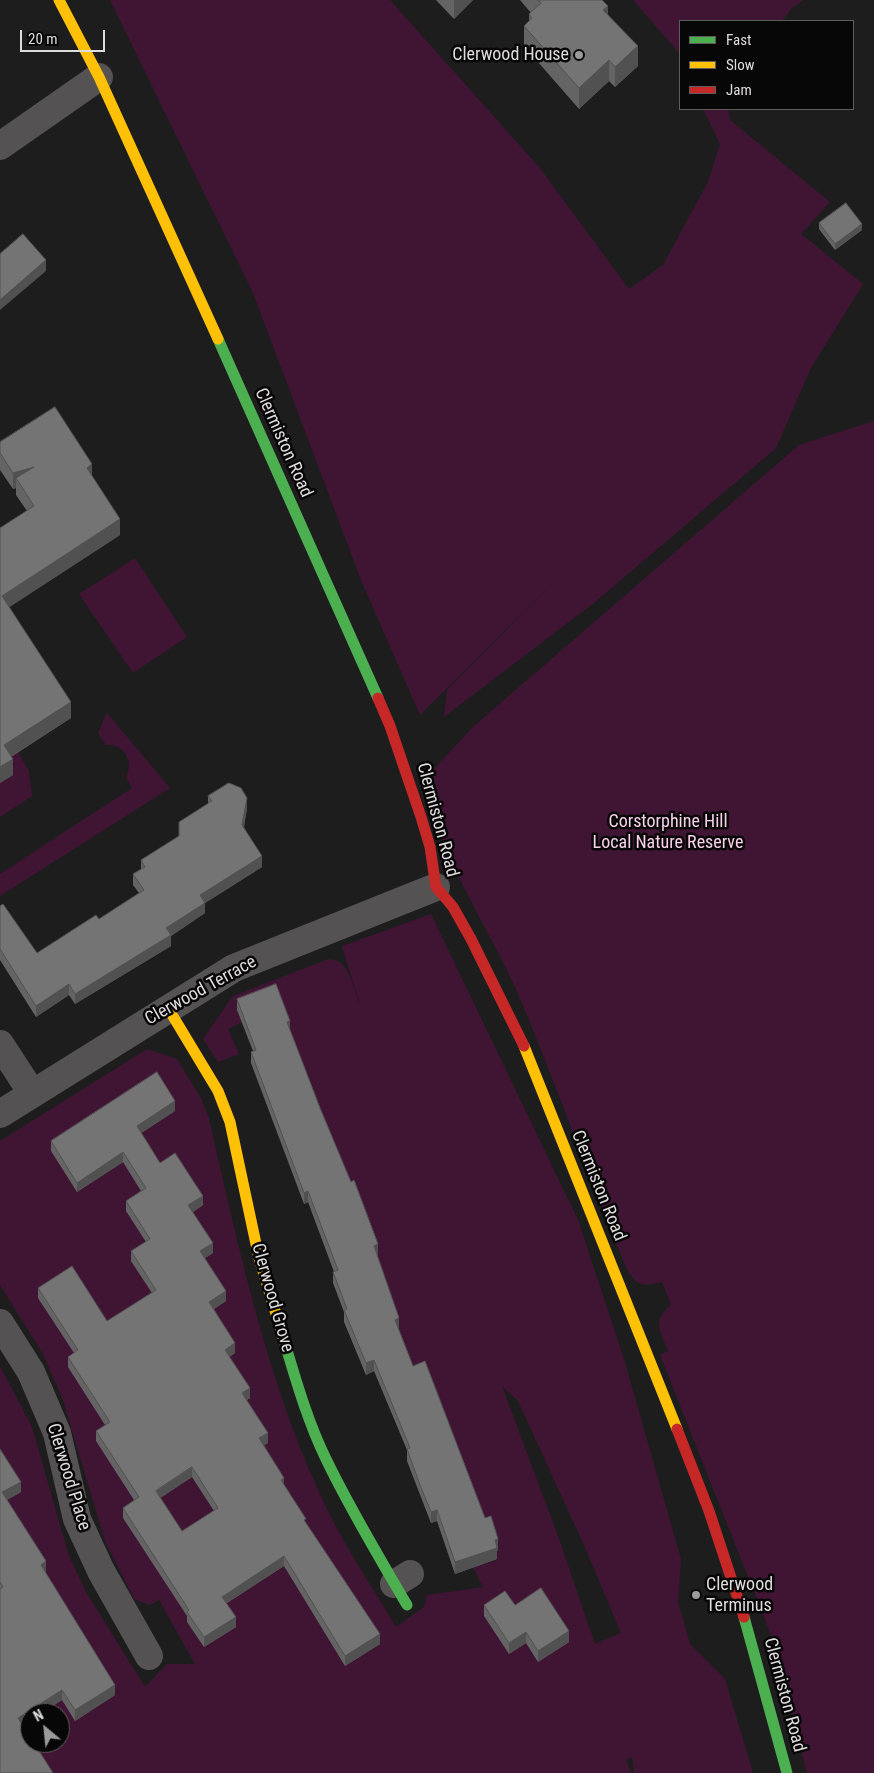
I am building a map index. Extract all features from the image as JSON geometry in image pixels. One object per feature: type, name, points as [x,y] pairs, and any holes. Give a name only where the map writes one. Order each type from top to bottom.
[{"type":"street","name":"Clermiston Road","points":[[59,0],[98,77],[390,726],[430,847],[436,887],[453,907],[471,939],[525,1049],[709,1511],[748,1630],[787,1773]]},
{"type":"street","points":[[0,146],[98,77]]},
{"type":"street","name":"Clerwood Terrace","points":[[0,1114],[234,968],[436,887]]},
{"type":"street","name":"Clerwood Grove","points":[[168,1008],[218,1090],[230,1122],[259,1258],[299,1389],[325,1458],[404,1588]]},
{"type":"street","points":[[0,1044],[32,1093]]},
{"type":"street","name":"Clerwood Place","points":[[0,1323],[32,1372],[57,1433],[78,1519],[101,1571],[145,1626],[149,1656]]},
{"type":"green space","points":[[110,0],[390,0],[539,167],[629,289],[663,265],[708,182],[720,144],[703,110],[728,110],[730,120],[830,202],[801,234],[863,284],[811,368],[776,448],[595,602],[444,717],[447,690],[567,568],[420,715],[361,580],[253,293]]},
{"type":"green space","points":[[633,0],[803,0],[792,8],[783,20],[679,20],[679,53]]},
{"type":"green space","name":"Corstorphine Hill Local Nature Reserve","points":[[874,421],[874,1773],[807,1773],[770,1632],[660,1355],[668,1351],[660,1331],[659,1321],[671,1305],[662,1282],[642,1285],[628,1272],[516,989],[451,858],[441,831],[434,802],[431,772],[474,726],[799,445]]},
{"type":"green space","points":[[135,558],[187,637],[133,673],[79,594]]},
{"type":"green space","points":[[107,713],[170,788],[0,896],[0,874],[132,788],[126,777],[129,765],[123,750],[113,745],[106,745],[98,733]]},
{"type":"green space","points":[[18,752],[29,771],[32,796],[0,817],[0,783],[12,775],[4,761]]},
{"type":"green space","points":[[431,914],[578,1220],[624,1359],[681,1559],[678,1602],[690,1644],[725,1679],[753,1773],[634,1773],[632,1757],[626,1760],[631,1773],[0,1773],[0,1366],[32,1427],[69,1556],[86,1592],[145,1687],[167,1664],[195,1664],[159,1600],[150,1605],[134,1599],[105,1541],[63,1400],[43,1354],[0,1285],[0,1141],[147,1049],[177,1059],[202,1100],[209,1119],[232,1220],[258,1320],[289,1418],[336,1528],[396,1627],[424,1607],[427,1595],[483,1587],[473,1567],[497,1560],[413,1377],[377,1267],[378,1256],[368,1228],[237,1010],[242,1022],[228,1029],[239,1054],[218,1062],[203,1039],[233,996],[326,960],[334,960],[345,968],[360,1005],[342,946]],"holes":[[[502,1386],[518,1401],[584,1545],[621,1633],[595,1644],[559,1539]]]},
{"type":"building","name":"Clerwood House","points":[[538,0],[602,0],[608,6],[603,10],[638,46],[615,67],[609,60],[579,88],[524,26],[532,18],[529,14],[541,3]]},
{"type":"building","points":[[846,203],[862,224],[835,244],[819,223]]},
{"type":"building","points":[[23,234],[46,260],[0,300],[0,254]]},
{"type":"building","points":[[55,407],[92,464],[87,468],[120,519],[2,596],[71,702],[4,745],[13,759],[0,767],[0,528],[34,506],[16,478],[34,467],[13,473],[0,453],[0,442]]},
{"type":"building","points":[[229,783],[241,788],[247,798],[242,825],[262,856],[200,895],[205,903],[166,928],[171,935],[75,994],[69,984],[36,1006],[0,949],[0,906],[3,904],[37,953],[96,915],[99,919],[144,890],[133,874],[145,867],[141,860],[179,836],[179,822],[212,801],[208,796]]},
{"type":"building","points":[[276,984],[290,1021],[287,1022],[320,1108],[351,1182],[354,1180],[378,1244],[374,1246],[399,1318],[395,1320],[413,1366],[425,1361],[485,1518],[491,1516],[498,1539],[495,1540],[497,1548],[455,1562],[437,1510],[431,1512],[420,1485],[407,1449],[410,1448],[374,1360],[366,1363],[344,1310],[347,1309],[333,1272],[338,1270],[308,1191],[304,1193],[251,1052],[256,1050],[237,999]]},
{"type":"building","points":[[157,1072],[175,1101],[137,1126],[160,1163],[175,1153],[203,1196],[188,1205],[213,1243],[200,1251],[226,1291],[209,1302],[235,1343],[225,1350],[250,1388],[242,1393],[268,1433],[259,1438],[284,1478],[281,1480],[306,1519],[304,1520],[380,1634],[345,1656],[284,1556],[222,1597],[236,1617],[204,1637],[187,1612],[189,1610],[123,1508],[139,1497],[96,1431],[110,1422],[68,1357],[78,1350],[38,1288],[72,1266],[107,1321],[156,1290],[131,1251],[150,1239],[126,1201],[146,1188],[123,1152],[77,1183],[51,1141]],"holes":[[[192,1467],[218,1508],[182,1531],[156,1491]]]},
{"type":"building","points":[[0,1449],[21,1482],[2,1492],[46,1561],[41,1565],[115,1685],[75,1710],[62,1690],[42,1703],[20,1703],[20,1717],[18,1718],[20,1721],[20,1753],[40,1753],[53,1773],[0,1773],[0,1589],[3,1587],[0,1582]]},
{"type":"building","points":[[541,1588],[569,1631],[538,1651],[526,1632],[509,1643],[484,1605],[505,1591],[515,1605]]},
{"type":"traffic: fast","points":[[218,339],[378,698]]},
{"type":"traffic: fast","points":[[283,1337],[307,1414],[319,1444],[355,1515],[407,1605]]},
{"type":"traffic: fast","points":[[744,1617],[787,1773]]},
{"type":"traffic: slow","points":[[59,0],[99,77],[218,339]]},
{"type":"traffic: slow","points":[[168,1008],[218,1091],[230,1122],[259,1258],[283,1337]]},
{"type":"traffic: slow","points":[[524,1046],[677,1429]]},
{"type":"traffic: jam","points":[[378,698],[390,726],[421,817],[430,847],[436,887],[453,907],[471,939],[524,1046]]},
{"type":"traffic: jam","points":[[677,1429],[709,1511],[744,1617]]},
{"type":"place","name":"Clerwood House","points":[[579,55]]},
{"type":"place","name":"Clerwood Terminus","points":[[696,1595]]}]
